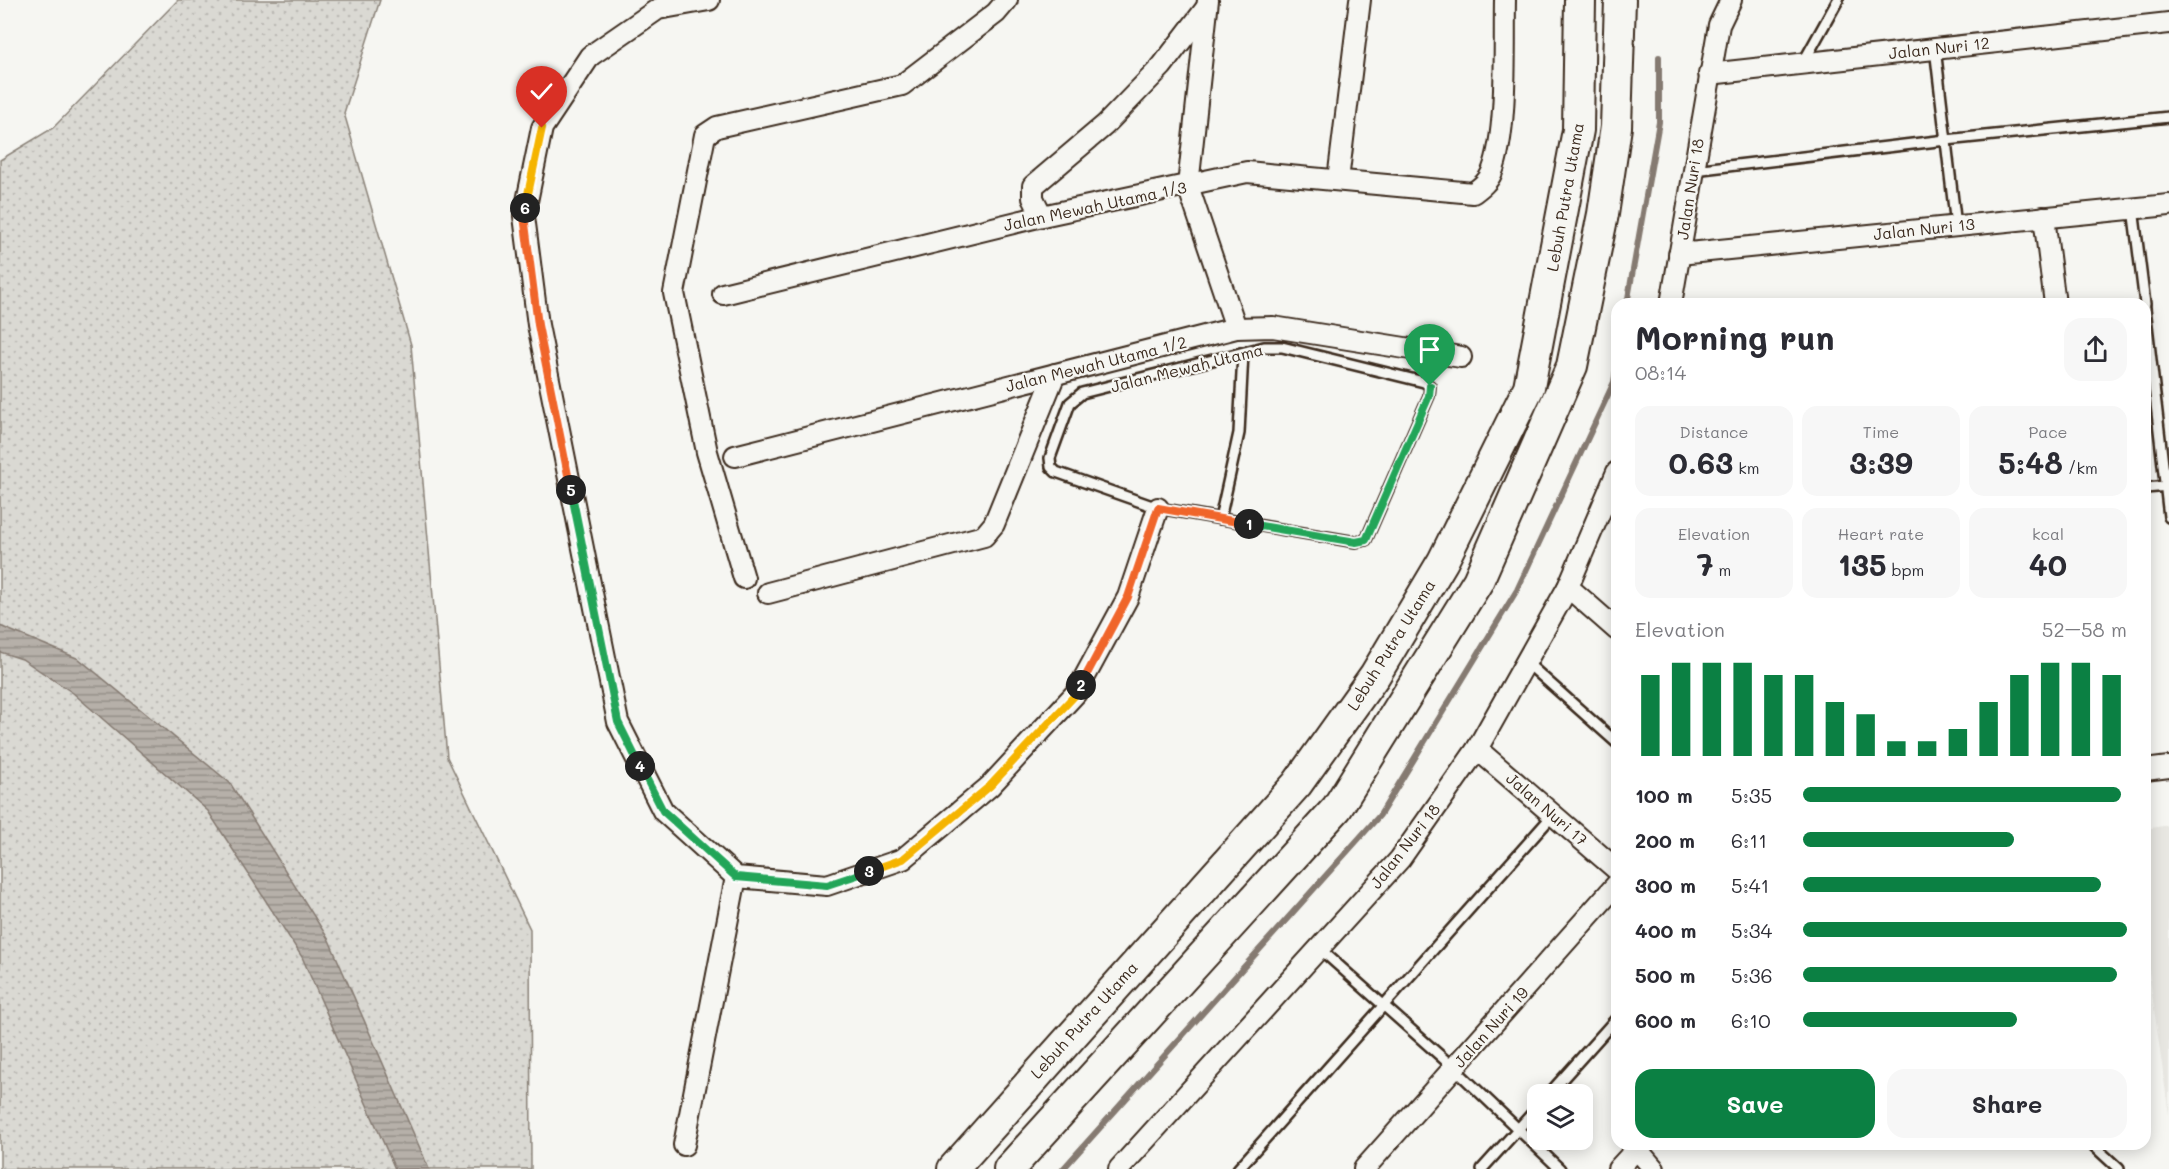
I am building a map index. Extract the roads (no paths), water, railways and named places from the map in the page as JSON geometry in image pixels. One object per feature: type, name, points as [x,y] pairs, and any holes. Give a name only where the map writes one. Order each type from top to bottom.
[{"type":"main road","name":"Lebuh Putra Utama","points":[[953,1169],[1297,784],[1375,675],[1443,561],[1529,387],[1578,130],[1580,0]]},
{"type":"main road","points":[[1009,1169],[1337,808],[1478,580],[1572,366],[1604,214],[1616,128],[1620,0]]},
{"type":"street","points":[[709,0],[658,9],[590,56],[542,128],[524,216],[538,325],[618,722],[663,811],[736,877],[827,885],[903,859],[990,786],[1077,693],[1128,597],[1158,508]]},
{"type":"street","points":[[744,578],[707,452],[674,293],[705,135],[717,127],[902,85],[996,12],[1007,0]]},
{"type":"street","points":[[1338,180],[1360,0]]},
{"type":"street","name":"Jalan Mewah Utama 1/3","points":[[723,294],[1042,216],[1247,172],[1473,193],[1484,185],[1492,172],[1501,126],[1505,0]]},
{"type":"street","name":"Jalan Nuri 18","points":[[1672,298],[1709,74],[1719,25],[1731,0]]},
{"type":"street","points":[[1208,4],[1188,186],[1236,328]]},
{"type":"street","points":[[1042,216],[1033,198],[1033,186],[1113,117],[1162,66],[1208,4]]},
{"type":"street","name":"Jalan Nuri 12","points":[[1709,74],[2169,23]]},
{"type":"street","name":"Jalan Nuri 13","points":[[1679,254],[2169,205]]},
{"type":"street","points":[[2044,217],[2054,298]]},
{"type":"street","name":"Jalan Mewah Utama 1/2","points":[[735,456],[1236,328],[1273,327],[1461,357]]},
{"type":"street","points":[[768,593],[984,536],[994,525],[1055,374]]},
{"type":"street","name":"Jalan Nuri 18","points":[[1119,1169],[1400,859],[1477,748],[1526,662],[1568,587],[1611,486]]},
{"type":"street","points":[[1568,587],[1611,625]]},
{"type":"street","name":"Jalan Nuri 17","points":[[1477,748],[1611,865]]},
{"type":"street","points":[[2151,769],[2169,767]]},
{"type":"street","points":[[684,1145],[736,877]]},
{"type":"street","name":"Jalan Nuri 19","points":[[1364,1169],[1611,891]]},
{"type":"street","points":[[1618,1169],[1636,1150]]},
{"type":"street","points":[[1641,1150],[1654,1169]]},
{"type":"lane","points":[[1803,63],[1838,0]]},
{"type":"lane","points":[[1935,48],[1956,226]]},
{"type":"lane","points":[[1694,170],[1946,140],[2169,117]]},
{"type":"lane","points":[[2133,208],[2144,298]]},
{"type":"lane","name":"Jalan Mewah Utama","points":[[1264,347],[1282,347],[1424,382],[1430,386],[1429,396],[1366,540],[1356,542],[1158,508],[1056,472],[1051,467],[1050,458],[1070,403],[1082,393],[1243,352],[1264,347]]},
{"type":"lane","points":[[1220,519],[1239,432],[1243,352]]},
{"type":"lane","points":[[2151,355],[2169,517]]},
{"type":"lane","points":[[2151,487],[2167,486]]},
{"type":"lane","points":[[1526,662],[1611,738]]},
{"type":"lane","points":[[1238,1169],[1553,814]]},
{"type":"lane","points":[[1319,948],[1454,1068],[1560,1169]]},
{"type":"lane","points":[[1558,1084],[1611,1025]]},
{"type":"lane","points":[[1482,1169],[1527,1119]]},
{"type":"lane","points":[[2098,1150],[2119,1169]]},
{"type":"waterway","points":[[1628,298],[1659,122],[1659,57]]},
{"type":"waterway","points":[[1063,1169],[1380,815],[1517,590],[1611,388]]}]
